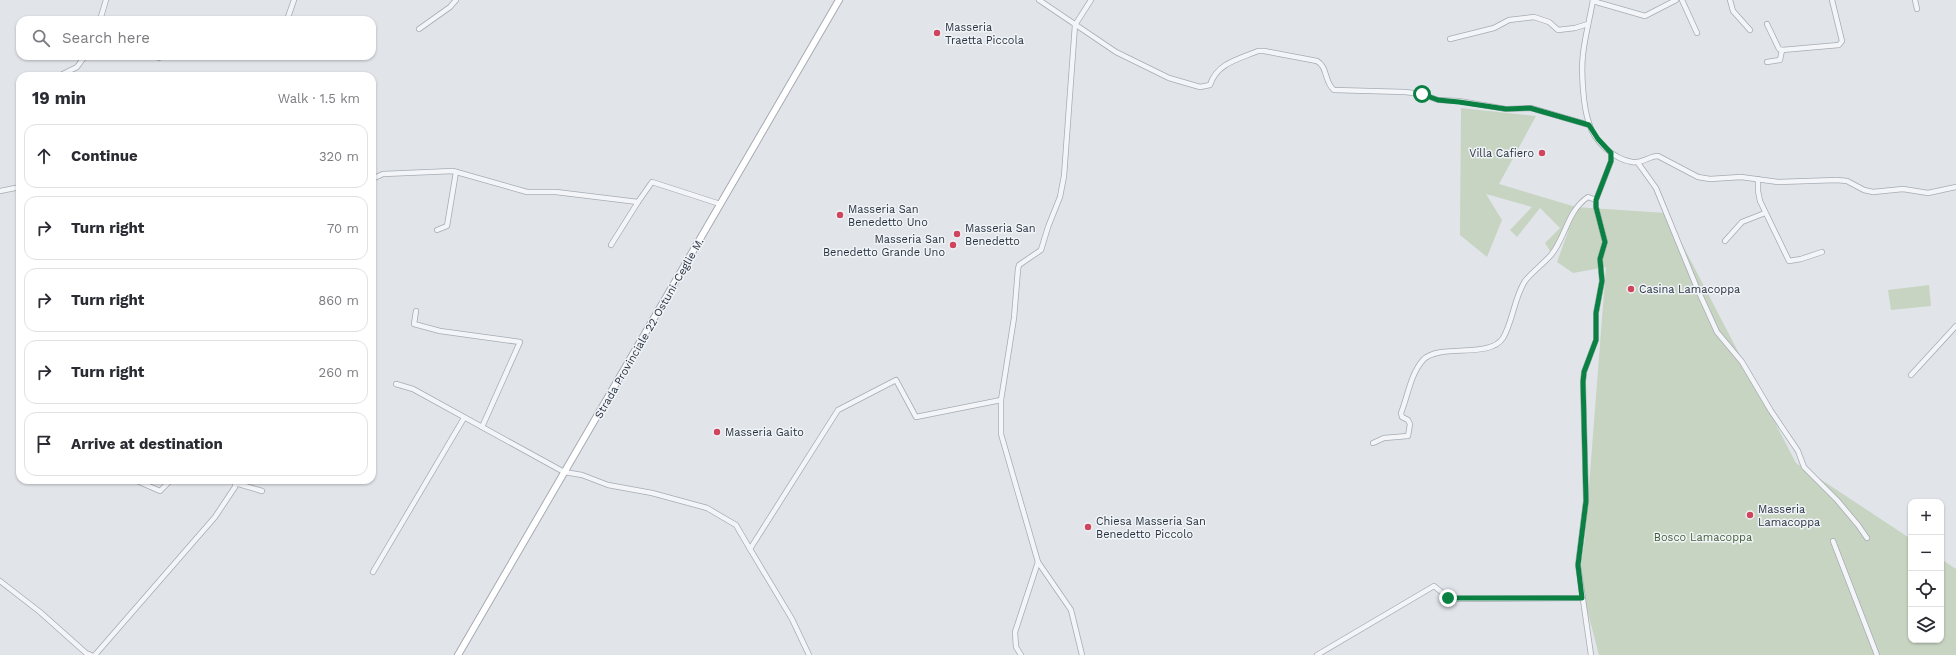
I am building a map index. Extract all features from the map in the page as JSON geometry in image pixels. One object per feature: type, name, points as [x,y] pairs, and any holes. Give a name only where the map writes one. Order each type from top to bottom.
[{"type":"main road","name":"Strada Provinciale 22 Ostuni-Ceglie M.","points":[[458,655],[838,0]]},
{"type":"street","points":[[101,16],[106,0]]},
{"type":"street","points":[[288,16],[294,0]]},
{"type":"street","points":[[419,29],[450,7],[456,0]]},
{"type":"street","points":[[1038,0],[1116,52],[1169,78],[1200,87],[1210,85],[1217,71],[1225,65],[1258,51],[1264,51],[1317,61],[1323,66],[1330,87],[1334,90],[1404,92],[1422,94],[1438,100],[1506,109],[1530,108],[1589,125]]},
{"type":"street","points":[[1082,655],[1071,610],[1038,562],[1001,434],[1001,400],[1014,318],[1019,265],[1038,253],[1044,246],[1048,227],[1060,197],[1064,176],[1076,25],[1090,0]]},
{"type":"street","points":[[1676,0],[1645,16],[1593,1],[1582,67],[1589,125],[1598,139],[1611,153],[1620,159],[1638,163],[1654,156],[1658,156],[1698,177],[1710,179],[1741,177],[1778,182],[1837,180],[1846,181],[1864,190],[1873,192],[1903,189],[1928,194],[1956,187]]},
{"type":"street","points":[[1682,0],[1697,33]]},
{"type":"street","points":[[1730,0],[1733,11],[1750,30]]},
{"type":"street","points":[[1782,50],[1842,43],[1832,0]]},
{"type":"street","points":[[1915,0],[1917,9]]},
{"type":"street","points":[[1450,39],[1494,28],[1509,20],[1534,17],[1549,22],[1558,30],[1575,28],[1588,24]]},
{"type":"street","points":[[1767,24],[1780,49],[1782,50]]},
{"type":"street","points":[[1767,62],[1780,60],[1782,50]]},
{"type":"street","points":[[67,72],[77,67],[82,60]]},
{"type":"street","points":[[1591,655],[1578,565],[1586,501],[1583,382],[1584,372],[1596,340],[1596,313],[1602,281],[1600,259],[1605,242],[1596,207],[1596,200],[1611,161],[1611,153]]},
{"type":"street","points":[[1638,163],[1656,188],[1697,288],[1717,332],[1742,362],[1798,451],[1804,467],[1842,505],[1867,538]]},
{"type":"street","points":[[376,177],[383,174],[456,172],[527,192],[556,192],[638,202]]},
{"type":"street","points":[[437,230],[447,226],[456,172]]},
{"type":"street","points":[[1758,179],[1758,191],[1765,213],[1789,261],[1801,259],[1822,252]]},
{"type":"street","points":[[611,245],[652,182],[720,204]]},
{"type":"street","points":[[0,191],[16,188]]},
{"type":"street","points":[[1373,443],[1384,438],[1408,436],[1410,424],[1408,420],[1402,417],[1401,413],[1408,395],[1410,382],[1424,359],[1439,353],[1491,348],[1502,339],[1525,282],[1552,254],[1576,208],[1588,197],[1596,200]]},
{"type":"street","points":[[1725,240],[1742,222],[1765,213]]},
{"type":"street","points":[[416,311],[414,324],[440,331],[520,342],[482,427]]},
{"type":"street","points":[[1911,375],[1956,326]]},
{"type":"street","points":[[750,549],[838,410],[896,380],[916,417],[1001,400]]},
{"type":"street","points":[[396,384],[413,389],[564,472],[582,475],[608,485],[652,492],[707,508],[736,525],[792,619],[809,655]]},
{"type":"street","points":[[373,572],[464,418]]},
{"type":"street","points":[[145,484],[160,490],[167,484]]},
{"type":"street","points":[[95,655],[215,517],[235,487],[235,484]]},
{"type":"street","points":[[241,484],[262,491]]},
{"type":"street","points":[[1833,541],[1877,655]]},
{"type":"street","points":[[1021,655],[1016,647],[1015,632],[1038,562]]},
{"type":"street","points":[[0,581],[40,612],[86,653],[92,655]]},
{"type":"street","points":[[1317,655],[1434,586],[1450,599],[1582,598]]},
{"type":"green space","name":"Bosco Lamacoppa","points":[[1461,108],[1536,116],[1499,184],[1576,207],[1666,213],[1796,463],[1908,537],[1908,643],[1944,643],[1944,561],[1956,569],[1956,655],[1599,655],[1579,579],[1585,538],[1606,267],[1573,273],[1557,262],[1569,229],[1552,254],[1545,243],[1560,228],[1540,208],[1517,237],[1510,230],[1532,207],[1486,194],[1502,220],[1487,257],[1460,235]]},
{"type":"green space","points":[[1929,285],[1931,306],[1891,310],[1888,290]]},
{"type":"place","name":"Masseria Traetta Piccola","points":[[937,33]]},
{"type":"place","name":"Villa Cafiero","points":[[1542,153]]},
{"type":"place","name":"Masseria San Benedetto Uno","points":[[840,215]]},
{"type":"place","name":"Masseria San Benedetto","points":[[957,234]]},
{"type":"place","name":"Masseria San Benedetto Grande Uno","points":[[953,245]]},
{"type":"place","name":"Casina Lamacoppa","points":[[1631,289]]},
{"type":"place","name":"Masseria Gaito","points":[[717,432]]},
{"type":"place","name":"Masseria Lamacoppa","points":[[1750,515]]},
{"type":"place","name":"Chiesa Masseria San Benedetto Piccolo","points":[[1088,527]]},
{"type":"route","points":[[1422,94],[1438,100],[1506,109],[1530,108],[1589,125],[1598,139],[1611,153],[1611,161],[1596,200],[1596,207],[1605,242],[1600,259],[1602,281],[1596,313],[1596,340],[1584,372],[1583,382],[1586,501],[1578,565],[1582,598],[1448,598]]}]
